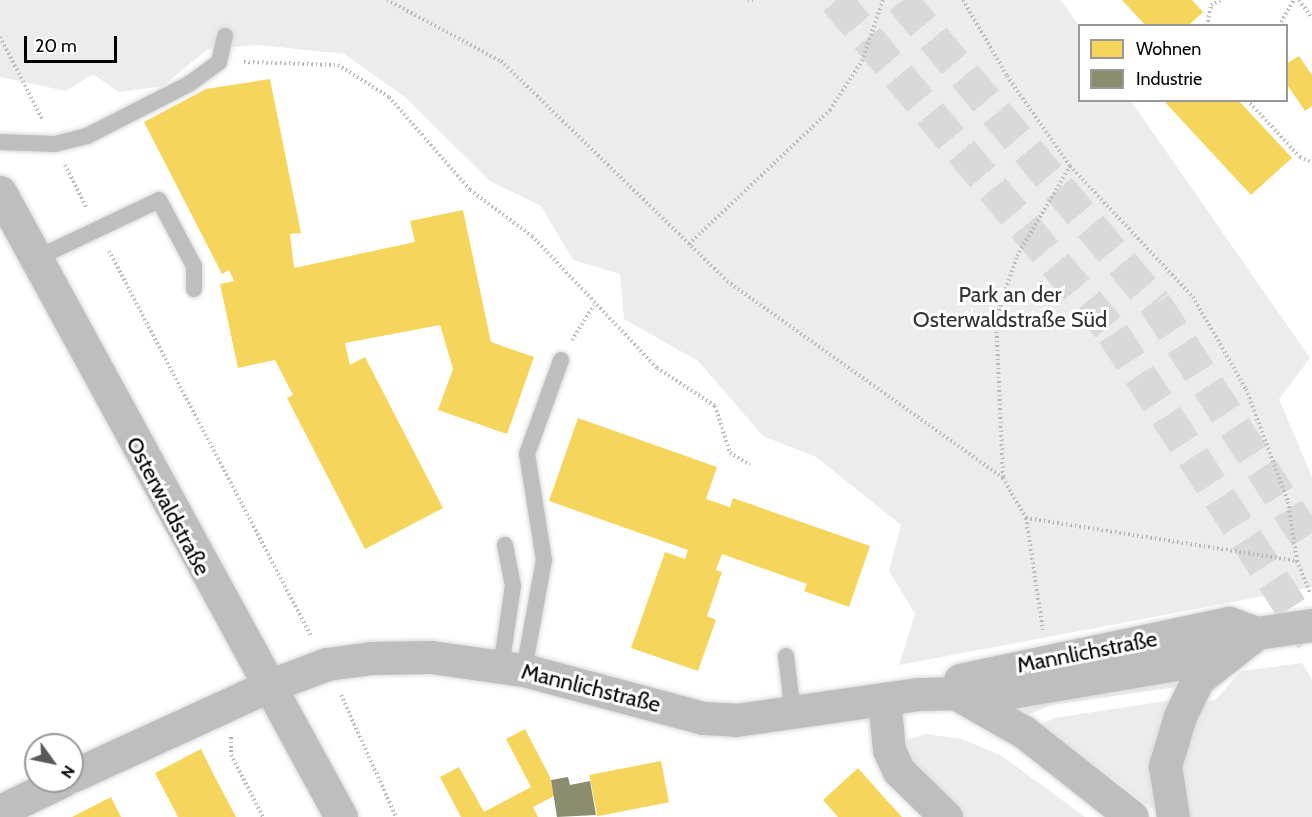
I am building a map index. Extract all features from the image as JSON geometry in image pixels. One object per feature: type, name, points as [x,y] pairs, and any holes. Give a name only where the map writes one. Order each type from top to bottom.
[{"type":"main road","name":"Osterwaldstraße","points":[[0,192],[266,687],[341,817]]},
{"type":"main road","name":"Mannlichstraße","points":[[919,694],[977,674],[1229,623],[1257,633]]},
{"type":"main road","name":"Mannlichstraße","points":[[84,770],[266,687],[327,664],[431,657],[513,668],[703,718],[736,720],[919,694],[1010,692],[1216,657],[1257,633],[1312,626]]},
{"type":"main road","points":[[1173,817],[1165,766],[1180,716],[1198,679],[1257,633]]},
{"type":"main road","points":[[955,693],[1024,732],[1132,817]]},
{"type":"main road","points":[[884,699],[889,750],[899,771],[946,817]]},
{"type":"main road","points":[[0,811],[37,793]]},
{"type":"lane","points":[[0,142],[55,144],[87,136],[189,84],[219,62],[225,36]]},
{"type":"lane","points":[[35,259],[159,200],[194,266],[194,289]]},
{"type":"lane","points":[[513,668],[544,560],[527,454],[561,360]]},
{"type":"lane","points":[[505,545],[513,586],[513,668]]},
{"type":"lane","points":[[786,656],[793,713]]},
{"type":"path","points":[[387,0],[501,61],[727,281],[1003,478],[1026,518],[1047,660]]},
{"type":"path","points":[[748,0],[753,0]]},
{"type":"path","points":[[689,244],[830,110],[862,62],[883,0]]},
{"type":"path","points":[[963,0],[1007,76],[1070,166],[1199,307],[1246,389],[1288,502],[1297,561],[1312,600]]},
{"type":"path","points":[[1207,24],[1211,5],[1221,0]]},
{"type":"path","points":[[1280,24],[1294,0]]},
{"type":"path","points":[[1299,0],[1312,18]]},
{"type":"path","points":[[0,37],[97,229],[327,664],[396,817]]},
{"type":"path","points":[[219,62],[338,65],[389,97],[470,190],[532,236],[594,305],[657,368],[715,406],[730,453],[750,465]]},
{"type":"path","points":[[1249,102],[1300,158],[1312,162]]},
{"type":"path","points":[[1003,478],[996,319],[1017,256],[1070,166]]},
{"type":"path","points":[[561,360],[594,305]]},
{"type":"path","points":[[1026,518],[1297,561]]},
{"type":"green space","name":"Park an der Osterwaldstraße Süd","points":[[0,0],[1061,0],[1078,25],[1078,102],[1132,102],[1310,358],[1279,399],[1312,477],[1312,587],[899,665],[915,614],[889,571],[901,525],[816,457],[763,436],[698,361],[624,319],[620,274],[573,260],[541,206],[490,181],[405,97],[344,54],[259,45],[208,49],[163,86],[119,92],[93,74],[66,91],[0,77]]},
{"type":"green space","points":[[1302,663],[1312,679],[1312,817],[1187,817],[1181,756],[1197,705],[1216,699],[1241,671]]},
{"type":"green space","points":[[1183,674],[1177,687],[1051,705],[1028,715],[1017,701]]},
{"type":"green space","points":[[1172,700],[1154,810],[1042,724],[1054,718]]},
{"type":"green space","points":[[926,734],[962,739],[1002,756],[1085,817],[963,817],[914,760],[906,740]]},
{"type":"building: Wohnen","points":[[1122,0],[1192,0],[1203,12],[1190,24],[1144,24]]},
{"type":"building: Wohnen","points":[[1299,56],[1312,75],[1312,106],[1305,111],[1288,86],[1288,63]]},
{"type":"building: Wohnen","points":[[270,79],[301,233],[290,234],[294,268],[415,242],[410,221],[463,210],[491,342],[534,357],[507,434],[438,410],[453,369],[440,325],[345,343],[350,365],[365,357],[443,508],[365,549],[287,398],[293,395],[275,360],[238,368],[220,284],[234,281],[229,270],[222,274],[144,122],[206,89]]},
{"type":"building: Wohnen","points":[[1165,102],[1240,102],[1292,158],[1251,195]]},
{"type":"building: Wohnen","points":[[578,418],[717,467],[706,499],[730,507],[733,498],[870,546],[849,607],[804,591],[807,584],[722,554],[716,570],[722,572],[707,616],[716,620],[698,671],[631,648],[665,552],[685,559],[688,550],[549,501]]},
{"type":"building: Wohnen","points":[[525,729],[550,777],[554,796],[533,807],[538,817],[461,817],[440,777],[459,767],[484,812],[531,787],[506,739]]},
{"type":"building: Wohnen","points":[[201,749],[236,817],[178,817],[155,773]]},
{"type":"building: Wohnen","points":[[661,761],[669,802],[597,816],[589,775]]},
{"type":"building: Wohnen","points":[[858,768],[902,817],[838,817],[823,800]]},
{"type":"building: Wohnen","points":[[111,797],[121,817],[72,817]]},
{"type":"building: Industrie","points":[[568,777],[570,785],[590,781],[596,815],[557,817],[551,780]]},
{"type":"tunnel","points":[[836,0],[1113,333],[1312,639]]},
{"type":"tunnel","points":[[902,0],[1155,303],[1312,546]]}]
